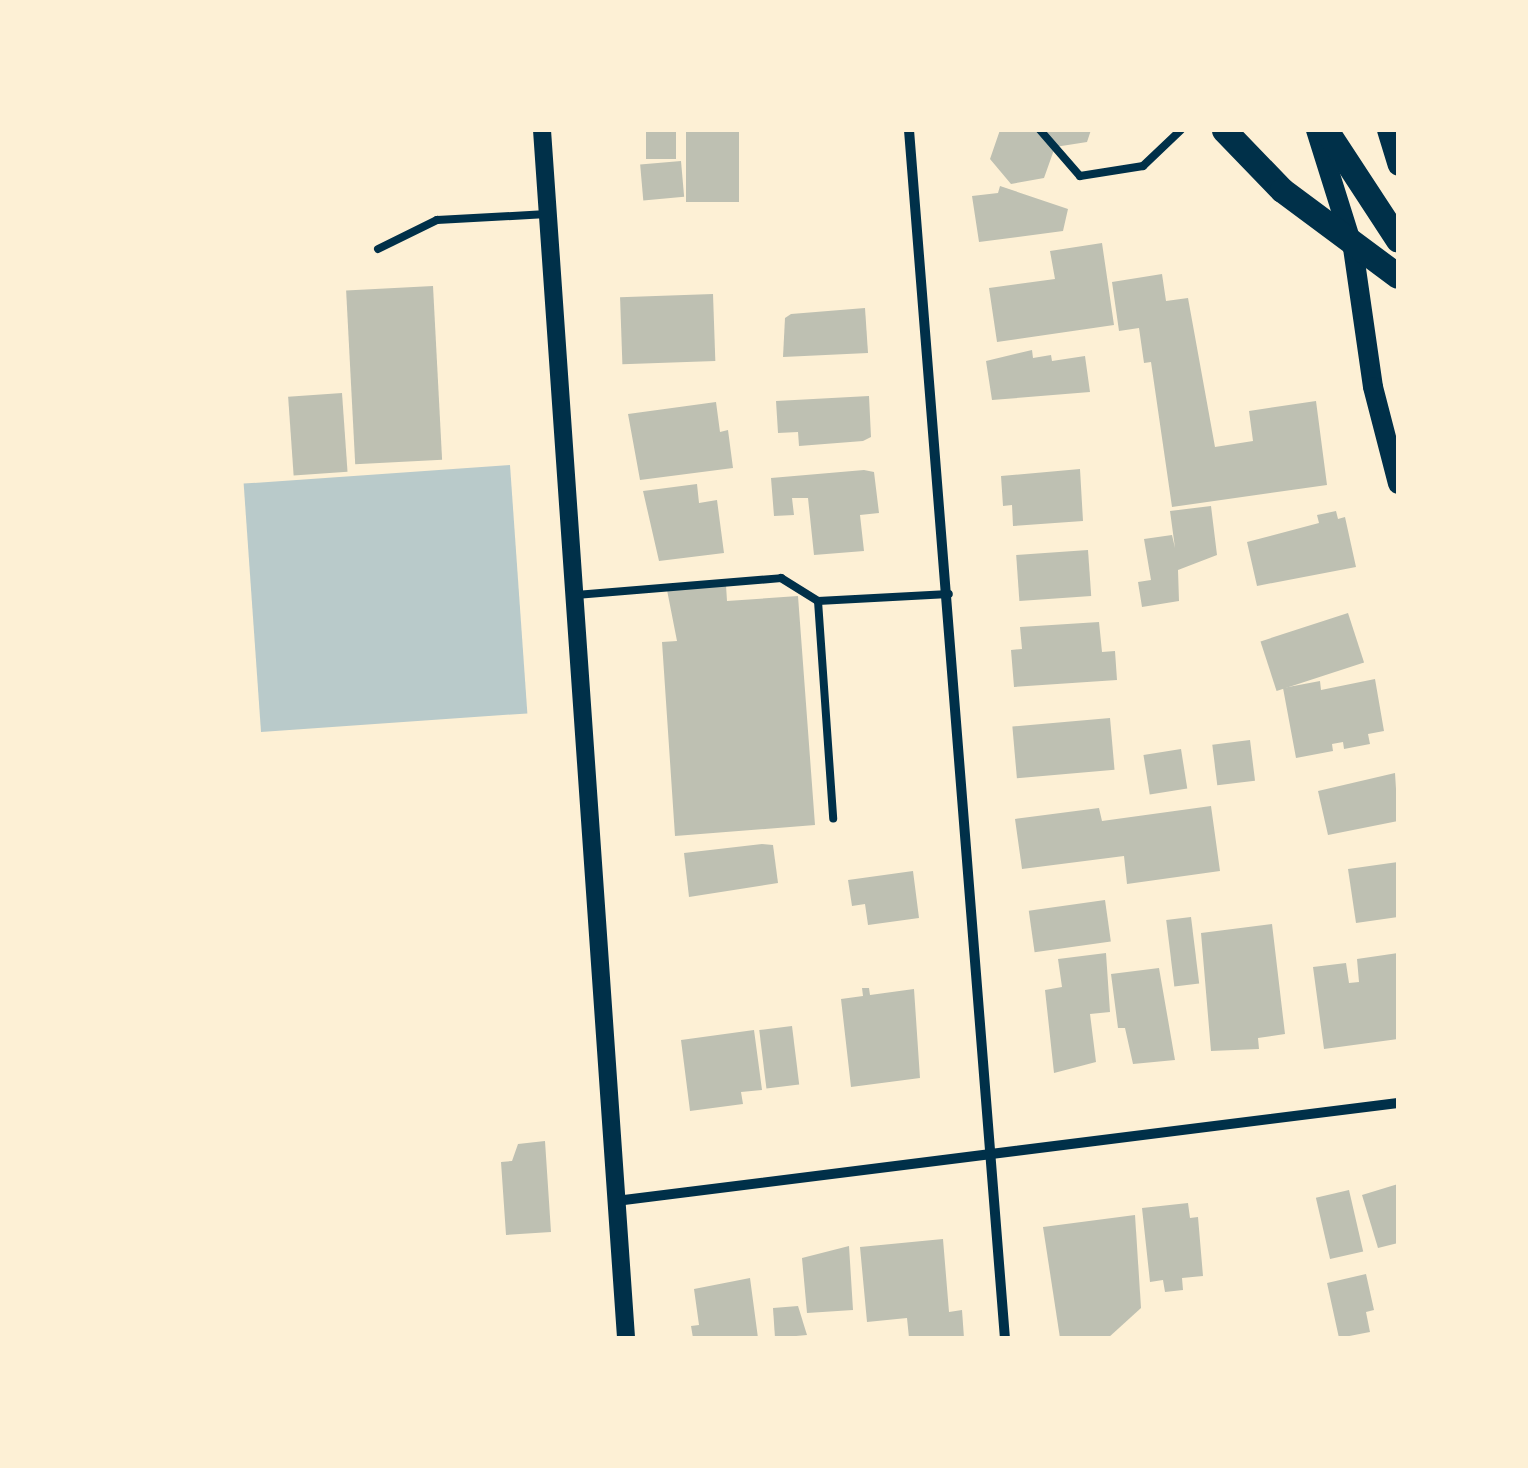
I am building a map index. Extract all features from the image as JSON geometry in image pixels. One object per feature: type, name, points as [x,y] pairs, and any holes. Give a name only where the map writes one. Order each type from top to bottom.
[{"type":"main road","points":[[1224,130],[1282,190],[1353,248],[1398,276]]},
{"type":"main road","points":[[1316,130],[1353,248],[1372,386],[1398,484]]},
{"type":"main road","points":[[1326,130],[1398,240]]},
{"type":"main road","points":[[1388,130],[1398,166]]},
{"type":"street","points":[[542,130],[552,214],[554,361],[626,1338]]},
{"type":"street","points":[[909,130],[994,1156],[1004,1338]]},
{"type":"street","points":[[616,1201],[1398,1103]]},
{"type":"lane","points":[[1040,130],[1080,176],[1142,166],[1182,130]]},
{"type":"lane","points":[[378,249],[438,220],[552,214]]},
{"type":"lane","points":[[571,596],[781,578],[818,601],[949,594]]},
{"type":"lane","points":[[818,601],[832,818]]},
{"type":"shaded area","points":[[510,465],[527,713],[261,732],[244,484]]},
{"type":"building","points":[[646,130],[676,130],[676,159],[646,159]]},
{"type":"building","points":[[686,130],[739,130],[739,202],[686,202]]},
{"type":"building","points":[[1000,130],[1091,130],[1087,142],[1055,147],[1044,178],[1011,184],[990,159]]},
{"type":"building","points":[[681,161],[684,197],[643,200],[640,165]]},
{"type":"building","points":[[1000,186],[1068,209],[1063,231],[979,242],[972,196],[998,193]]},
{"type":"building","points":[[1102,243],[1114,325],[997,342],[989,288],[1055,279],[1050,251]]},
{"type":"building","points":[[1162,274],[1166,301],[1188,298],[1215,447],[1253,441],[1249,411],[1316,401],[1327,485],[1172,507],[1151,362],[1144,363],[1139,328],[1119,331],[1112,282]]},
{"type":"building","points":[[433,286],[442,460],[355,464],[346,291]]},
{"type":"building","points":[[713,294],[715,361],[622,364],[620,297]]},
{"type":"building","points":[[865,308],[868,353],[783,357],[785,318],[791,314]]},
{"type":"building","points":[[1032,350],[1033,358],[1051,355],[1052,361],[1085,356],[1090,392],[992,400],[986,361]]},
{"type":"building","points":[[342,393],[348,472],[294,476],[288,397]]},
{"type":"building","points":[[869,396],[871,437],[863,441],[799,446],[798,432],[778,433],[776,401]]},
{"type":"building","points":[[716,402],[720,432],[728,430],[733,468],[640,480],[628,414]]},
{"type":"building","points":[[1080,469],[1083,521],[1013,526],[1012,505],[1003,506],[1001,476]]},
{"type":"building","points":[[874,472],[879,513],[860,515],[864,551],[814,555],[808,498],[792,498],[794,515],[774,516],[771,478]]},
{"type":"building","points":[[697,484],[699,503],[717,500],[724,553],[659,561],[643,491]]},
{"type":"building","points":[[1211,506],[1217,555],[1178,570],[1179,601],[1142,607],[1138,582],[1151,580],[1144,539],[1172,535],[1175,548],[1170,511]]},
{"type":"building","points":[[1336,511],[1338,519],[1345,517],[1356,567],[1257,586],[1247,542],[1319,523],[1317,515]]},
{"type":"building","points":[[1088,550],[1091,596],[1019,601],[1016,555]]},
{"type":"building","points":[[726,585],[727,601],[798,596],[815,825],[675,836],[662,642],[677,641],[667,590]]},
{"type":"building","points":[[1348,613],[1364,662],[1277,691],[1261,641]]},
{"type":"building","points":[[1099,622],[1102,652],[1115,651],[1117,680],[1014,687],[1011,650],[1022,649],[1020,627]]},
{"type":"building","points":[[1375,679],[1384,731],[1368,734],[1370,744],[1344,749],[1343,742],[1332,744],[1333,751],[1296,758],[1283,688],[1320,681],[1321,690]]},
{"type":"building","points":[[1110,718],[1115,770],[1017,778],[1012,727]]},
{"type":"building","points":[[1250,740],[1255,781],[1217,785],[1212,745]]},
{"type":"building","points":[[1181,749],[1187,789],[1150,794],[1143,755]]},
{"type":"building","points":[[1395,773],[1398,821],[1328,835],[1318,791]]},
{"type":"building","points":[[1211,806],[1220,871],[1127,884],[1124,856],[1022,869],[1015,819],[1099,808],[1102,821]]},
{"type":"building","points":[[773,845],[778,883],[689,897],[684,853]]},
{"type":"building","points":[[1398,862],[1398,917],[1356,923],[1348,869]]},
{"type":"building","points":[[913,871],[919,918],[868,925],[865,904],[852,906],[848,880]]},
{"type":"building","points":[[1105,900],[1111,942],[1035,952],[1029,911]]},
{"type":"building","points":[[1191,917],[1199,984],[1174,987],[1166,920]]},
{"type":"building","points":[[1272,924],[1285,1034],[1258,1038],[1259,1049],[1211,1051],[1201,933]]},
{"type":"building","points":[[1106,953],[1110,1012],[1090,1014],[1096,1062],[1054,1073],[1045,990],[1062,987],[1058,959]]},
{"type":"building","points":[[1398,953],[1398,1039],[1324,1049],[1313,967],[1346,963],[1349,983],[1359,982],[1357,959]]},
{"type":"building","points":[[1159,968],[1175,1060],[1133,1064],[1125,1028],[1118,1028],[1111,974]]},
{"type":"building","points":[[862,988],[869,988],[870,995],[914,989],[920,1078],[851,1087],[841,999],[863,996]]},
{"type":"building","points":[[792,1026],[799,1085],[766,1089],[759,1030]]},
{"type":"building","points":[[754,1030],[762,1090],[741,1092],[743,1104],[690,1111],[681,1040]]},
{"type":"building","points":[[545,1141],[551,1232],[506,1235],[501,1162],[512,1161],[518,1144]]},
{"type":"building","points":[[1398,1184],[1398,1243],[1378,1248],[1362,1195]]},
{"type":"building","points":[[1349,1190],[1363,1251],[1330,1259],[1316,1198]]},
{"type":"building","points":[[1188,1203],[1190,1218],[1198,1217],[1203,1276],[1182,1278],[1183,1290],[1165,1292],[1163,1280],[1150,1282],[1142,1208]]},
{"type":"building","points":[[1135,1215],[1141,1308],[1108,1338],[1060,1338],[1043,1227]]},
{"type":"building","points":[[943,1239],[949,1312],[962,1310],[964,1338],[909,1338],[907,1318],[867,1322],[860,1247]]},
{"type":"building","points":[[849,1246],[853,1310],[807,1313],[802,1258]]},
{"type":"building","points":[[1366,1274],[1374,1310],[1366,1312],[1370,1332],[1339,1338],[1327,1283]]},
{"type":"building","points":[[750,1278],[758,1338],[693,1338],[691,1326],[699,1325],[694,1289]]},
{"type":"building","points":[[798,1306],[807,1335],[775,1338],[773,1308]]}]
